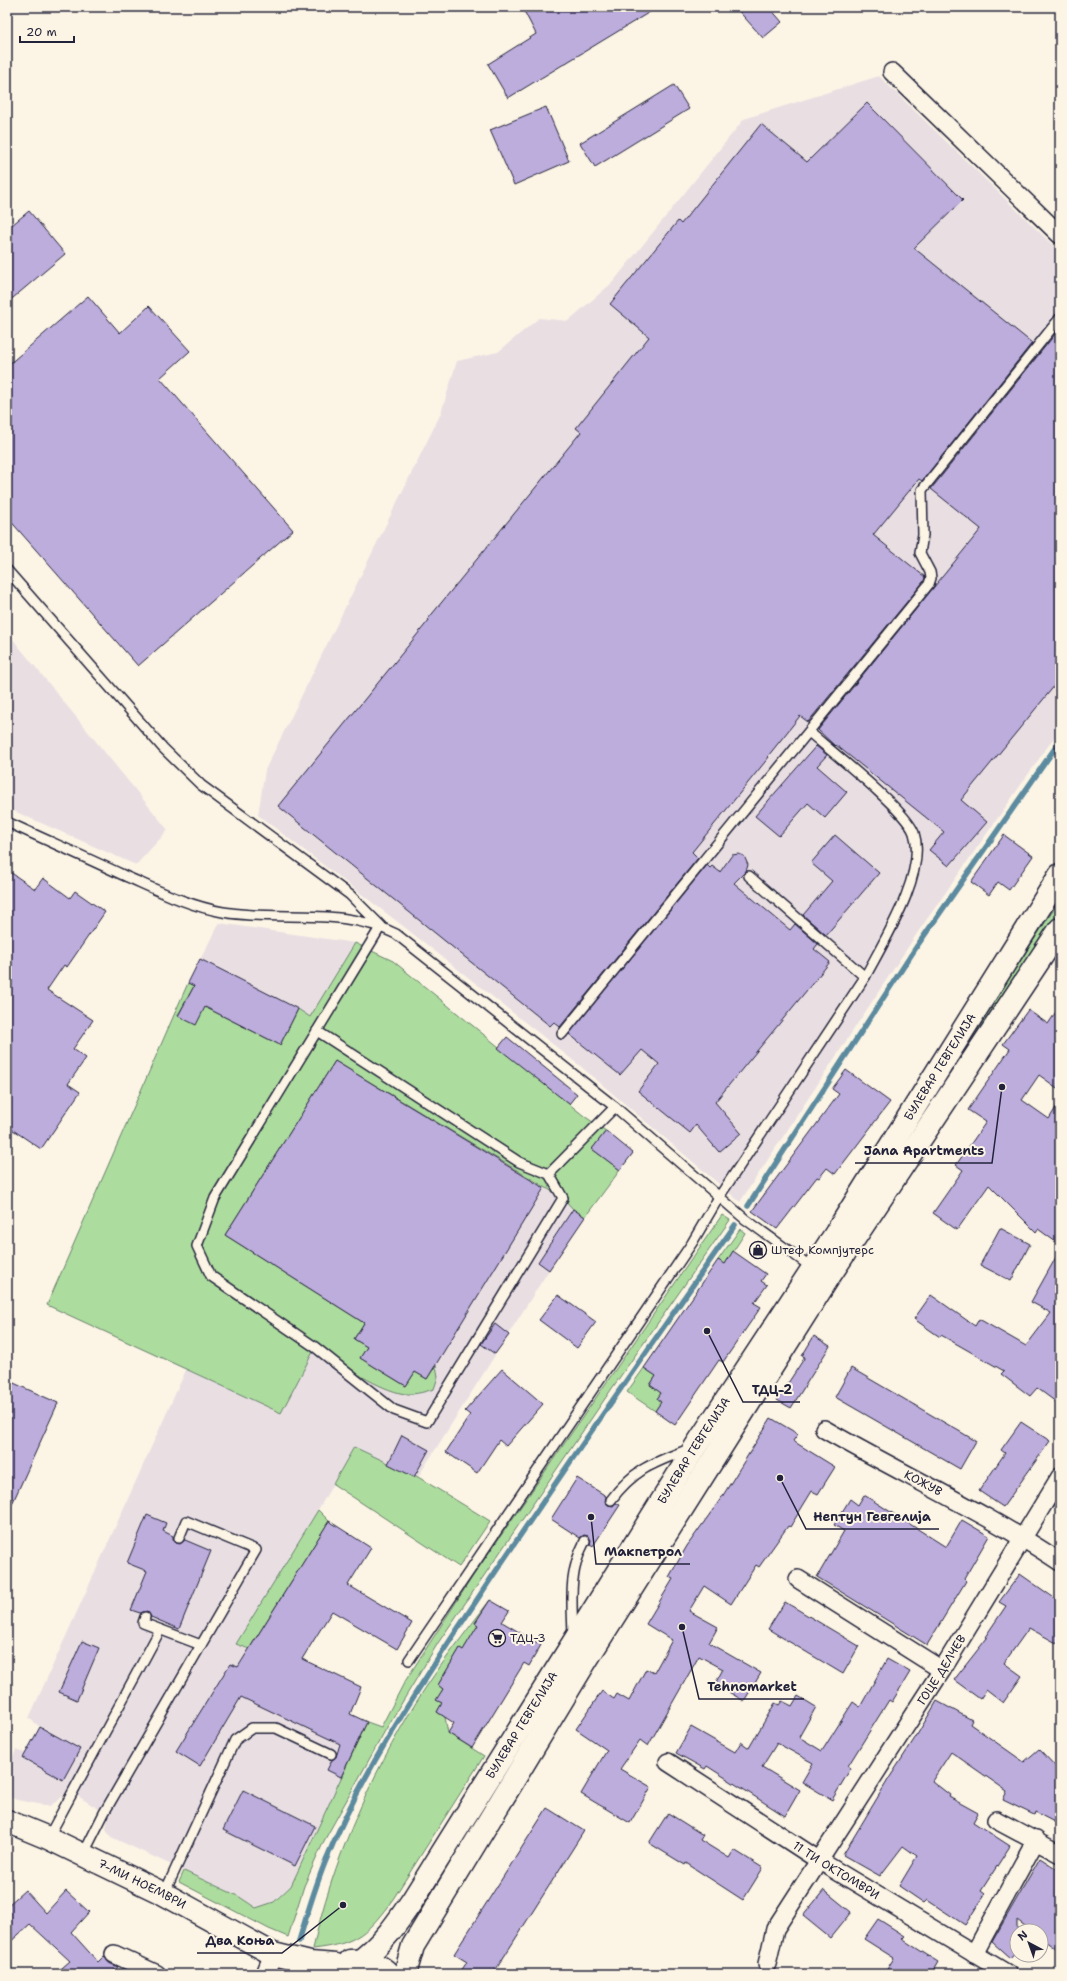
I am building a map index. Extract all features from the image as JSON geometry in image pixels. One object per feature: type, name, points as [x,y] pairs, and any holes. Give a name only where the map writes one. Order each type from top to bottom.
[{"type":"main road","name":"БУЛЕВАР ГЕВГЕЛИЈА","points":[[405,1974],[413,1946],[1060,875]]},
{"type":"main road","name":"БУЛЕВАР ГЕВГЕЛИЈА","points":[[360,1960],[379,1945],[399,1921],[573,1645],[696,1446],[820,1273],[1060,929]]},
{"type":"main road","name":"7-МИ НОЕМВРИ","points":[[7,1821],[48,1838],[164,1894],[273,1954]]},
{"type":"main road","points":[[273,1954],[310,1963],[330,1970],[348,1961],[360,1960],[373,1964],[389,1974]]},
{"type":"main road","points":[[273,1954],[290,1974]]},
{"type":"street","points":[[892,72],[1060,235]]},
{"type":"street","name":"КОЖУВ","points":[[824,1429],[884,1464],[1023,1538],[1060,1562]]},
{"type":"street","name":"ГОЦЕ ДЕЛЧЕВ","points":[[767,1964],[775,1929],[942,1670],[1060,1477]]},
{"type":"street","points":[[798,1579],[942,1670]]},
{"type":"street","name":"11 ТИ ОКТОМВРИ","points":[[668,1762],[820,1861],[1008,1974]]},
{"type":"street","points":[[996,1820],[1060,1854]]},
{"type":"street","points":[[974,1954],[1036,1840]]},
{"type":"street","points":[[114,1954],[157,1974]]},
{"type":"street","points":[[265,1974],[273,1954]]},
{"type":"lane","points":[[562,1034],[929,584],[931,578],[930,572],[920,553],[923,535],[922,490],[1060,318]]},
{"type":"lane","points":[[7,570],[163,748],[201,785],[350,895],[381,926],[413,946],[615,1107],[719,1197],[758,1228],[820,1273]]},
{"type":"lane","points":[[408,1660],[692,1243],[719,1197],[865,977],[910,888],[917,854],[914,832],[899,813],[877,792],[809,732]]},
{"type":"lane","points":[[7,822],[159,891],[199,907],[224,912],[250,914],[335,917],[381,926]]},
{"type":"lane","points":[[749,876],[865,977]]},
{"type":"lane","points":[[317,1031],[519,1162],[550,1174],[563,1198],[427,1422],[394,1410],[315,1347],[211,1276],[197,1246],[215,1198],[381,926]]},
{"type":"lane","points":[[550,1174],[615,1107]]},
{"type":"lane","points":[[611,1500],[623,1484],[650,1464],[696,1446]]},
{"type":"lane","points":[[83,1855],[104,1813],[256,1550],[186,1521],[179,1538]]},
{"type":"lane","points":[[573,1645],[572,1575],[577,1556],[585,1541]]},
{"type":"lane","points":[[146,1617],[143,1623],[201,1645]]},
{"type":"lane","points":[[48,1838],[160,1630]]},
{"type":"lane","points":[[164,1894],[235,1740],[252,1728],[276,1728],[331,1754]]},
{"type":"shaded area","points":[[879,76],[1060,252],[1060,729],[918,932],[740,1202],[579,1065],[403,926],[258,815],[265,770],[441,413],[457,361],[498,352],[539,318],[568,321],[613,282],[744,119]]},
{"type":"shaded area","points":[[7,632],[168,830],[136,865],[7,808]]},
{"type":"shaded area","points":[[219,923],[355,943],[393,961],[584,1116],[633,1153],[585,1217],[549,1270],[418,1477],[354,1448],[236,1644],[258,1655],[346,1723],[350,1714],[367,1722],[291,1886],[274,1902],[256,1908],[238,1896],[111,1837],[106,1829],[108,1815],[68,1790],[59,1800],[49,1806],[17,1800],[7,1796],[7,1769],[16,1750],[25,1753],[40,1727],[29,1718],[186,1370],[47,1305],[188,983]]},
{"type":"green space","points":[[1060,900],[1060,912],[851,1235],[844,1230]]},
{"type":"green space","points":[[355,943],[393,961],[584,1116],[606,1131],[592,1149],[620,1170],[585,1217],[573,1209],[563,1198],[335,1061],[225,1235],[364,1323],[354,1339],[367,1347],[360,1358],[406,1386],[415,1372],[427,1379],[436,1365],[438,1377],[434,1389],[413,1394],[404,1394],[389,1390],[368,1380],[315,1348],[281,1413],[47,1305],[188,983],[194,986],[178,1015],[205,1007],[280,1045],[298,1009],[310,1017]]},
{"type":"green space","points":[[722,1215],[730,1220],[615,1384],[438,1643],[386,1729],[324,1841],[304,1886],[288,1937],[269,1929],[179,1882],[184,1871],[238,1896],[256,1908],[274,1902],[291,1886],[367,1722],[381,1727],[404,1683],[473,1576]]},
{"type":"green space","points":[[740,1229],[745,1233],[725,1264],[718,1260]]},
{"type":"green space","points":[[644,1368],[656,1376],[650,1385],[661,1393],[657,1399],[661,1402],[655,1411],[627,1392]]},
{"type":"green space","points":[[354,1447],[418,1477],[490,1521],[459,1567],[333,1484]]},
{"type":"green space","points":[[318,1510],[329,1521],[249,1649],[236,1644]]},
{"type":"green space","points":[[490,1600],[475,1623],[497,1638],[474,1632],[463,1650],[460,1648],[438,1685],[443,1689],[437,1700],[442,1703],[437,1712],[445,1717],[448,1733],[484,1756],[384,1911],[368,1928],[351,1940],[341,1944],[313,1949],[321,1916],[342,1852],[368,1790],[400,1730],[425,1688]]},
{"type":"building","points":[[522,7],[658,7],[508,98],[488,64],[536,34]]},
{"type":"building","points":[[735,7],[769,7],[782,22],[763,38]]},
{"type":"building","points":[[674,85],[689,109],[595,167],[580,143]]},
{"type":"building","points":[[867,103],[963,200],[914,248],[1032,343],[922,481],[919,479],[873,535],[925,577],[924,581],[808,722],[800,716],[768,756],[769,757],[692,852],[698,858],[560,1027],[554,1022],[550,1026],[278,806],[581,432],[576,428],[649,337],[610,304],[678,221],[681,224],[761,124],[807,162]]},
{"type":"building","points":[[546,107],[569,161],[514,185],[490,130]]},
{"type":"building","points":[[29,211],[65,254],[7,303],[7,229]]},
{"type":"building","points":[[88,296],[120,333],[149,306],[190,351],[160,378],[293,530],[138,666],[7,517],[7,366]]},
{"type":"building","points":[[1060,328],[1060,679],[961,800],[987,822],[949,866],[929,850],[944,832],[836,745],[835,746],[818,730],[981,529],[931,489]]},
{"type":"building","points":[[816,746],[827,755],[817,766],[847,792],[825,818],[808,803],[779,836],[755,816]]},
{"type":"building","points":[[835,835],[879,873],[826,935],[803,915],[832,881],[811,863]]},
{"type":"building","points":[[1004,835],[1033,856],[1009,890],[998,882],[989,895],[971,882]]},
{"type":"building","points":[[739,854],[744,856],[748,865],[746,871],[734,883],[790,930],[795,924],[818,944],[814,949],[830,962],[715,1102],[741,1133],[719,1152],[696,1125],[690,1133],[638,1091],[659,1064],[642,1050],[620,1075],[569,1034],[707,865],[710,868],[712,866],[720,872],[732,855]]},
{"type":"building","points":[[7,870],[35,889],[43,878],[70,898],[75,891],[105,912],[67,967],[64,965],[47,990],[93,1020],[73,1049],[86,1058],[68,1084],[80,1092],[41,1149],[7,1126]]},
{"type":"building","points":[[200,959],[298,1009],[280,1045],[205,1007],[196,1025],[178,1016],[194,986],[188,983]]},
{"type":"building","points":[[1060,1006],[1060,1090],[1039,1075],[1022,1100],[1049,1119],[1060,1101],[1060,1245],[1038,1229],[1036,1232],[989,1185],[957,1230],[933,1213],[963,1170],[956,1165],[986,1122],[968,1110],[1010,1049],[1003,1044],[1028,1010],[1048,1024]]},
{"type":"building","points":[[507,1037],[577,1094],[569,1104],[498,1048]]},
{"type":"building","points":[[335,1061],[544,1188],[427,1379],[415,1372],[406,1386],[360,1358],[367,1347],[354,1339],[364,1323],[225,1235]]},
{"type":"building","points":[[846,1070],[890,1102],[835,1174],[827,1168],[819,1178],[817,1177],[777,1229],[752,1211],[839,1094],[832,1089]]},
{"type":"building","points":[[606,1131],[633,1153],[620,1170],[592,1149]]},
{"type":"building","points":[[573,1209],[585,1217],[549,1270],[538,1262]]},
{"type":"building","points":[[1000,1228],[1030,1244],[1011,1281],[980,1265]]},
{"type":"building","points":[[1060,1250],[1060,1405],[1037,1388],[1030,1396],[1001,1374],[1004,1371],[941,1335],[940,1337],[914,1319],[931,1295],[975,1326],[979,1319],[1026,1346],[1051,1313],[1031,1302]]},
{"type":"building","points":[[733,1251],[766,1274],[761,1281],[767,1285],[754,1303],[761,1307],[723,1362],[719,1360],[675,1425],[655,1411],[661,1402],[657,1399],[661,1393],[650,1385],[656,1376],[644,1368],[718,1260],[725,1264]]},
{"type":"building","points":[[558,1295],[596,1322],[577,1348],[539,1320]]},
{"type":"building","points":[[495,1324],[509,1335],[495,1354],[481,1344]]},
{"type":"building","points":[[814,1336],[830,1346],[791,1408],[777,1400],[805,1357],[802,1356]]},
{"type":"building","points":[[851,1368],[976,1441],[960,1469],[835,1397]]},
{"type":"building","points":[[502,1369],[543,1404],[506,1446],[499,1440],[477,1473],[446,1452],[470,1415],[465,1411]]},
{"type":"building","points":[[7,1380],[58,1403],[7,1515]]},
{"type":"building","points":[[771,1418],[798,1434],[793,1441],[835,1467],[818,1494],[812,1491],[790,1527],[788,1526],[759,1567],[756,1565],[731,1604],[704,1586],[689,1611],[718,1627],[709,1643],[761,1673],[744,1701],[715,1684],[723,1669],[699,1656],[648,1746],[640,1740],[620,1769],[651,1787],[630,1823],[581,1794],[607,1750],[576,1729],[602,1691],[614,1699],[617,1694],[629,1701],[646,1669],[654,1673],[672,1640],[646,1624],[673,1579],[669,1577],[687,1546],[722,1497]]},
{"type":"building","points":[[1021,1422],[1050,1441],[1003,1507],[979,1491],[1005,1453],[1001,1450]]},
{"type":"building","points":[[402,1435],[429,1450],[414,1477],[388,1464]]},
{"type":"building","points":[[577,1478],[606,1496],[605,1502],[608,1505],[613,1506],[616,1503],[620,1505],[593,1546],[590,1544],[591,1540],[588,1536],[584,1535],[580,1538],[551,1519]]},
{"type":"building","points":[[864,1495],[946,1547],[962,1520],[989,1536],[964,1579],[966,1581],[927,1645],[817,1577],[844,1531],[834,1525],[850,1499],[858,1505]]},
{"type":"building","points":[[147,1515],[166,1523],[163,1531],[173,1536],[176,1543],[180,1544],[185,1540],[211,1551],[179,1629],[151,1617],[147,1611],[140,1613],[131,1610],[147,1571],[127,1563]]},
{"type":"building","points":[[329,1521],[371,1548],[348,1585],[412,1623],[397,1649],[332,1611],[302,1659],[361,1687],[350,1714],[367,1722],[341,1777],[327,1770],[332,1760],[336,1757],[340,1744],[241,1697],[200,1766],[176,1751],[230,1664],[238,1667]]},
{"type":"building","points":[[1020,1574],[1060,1602],[1060,1645],[1029,1628],[1004,1663],[1022,1676],[1003,1703],[986,1690],[980,1699],[954,1680],[987,1638],[985,1637],[1006,1606],[999,1602]]},
{"type":"building","points":[[490,1600],[509,1611],[502,1622],[541,1645],[529,1666],[524,1663],[472,1748],[448,1733],[454,1723],[437,1712],[442,1703],[436,1700],[443,1689],[438,1685],[460,1648],[463,1650],[478,1625],[475,1623]]},
{"type":"building","points":[[785,1602],[859,1646],[843,1674],[768,1629]]},
{"type":"building","points":[[82,1641],[99,1648],[77,1700],[59,1692]]},
{"type":"building","points":[[887,1659],[910,1672],[892,1702],[889,1700],[848,1766],[851,1768],[832,1800],[802,1782],[813,1763],[777,1743],[762,1767],[800,1790],[785,1816],[707,1766],[705,1769],[676,1753],[691,1727],[735,1752],[741,1742],[749,1748],[775,1703],[779,1705],[782,1701],[792,1706],[798,1696],[816,1707],[799,1737],[822,1751],[853,1702],[860,1707]]},
{"type":"building","points":[[937,1701],[972,1720],[970,1724],[1024,1762],[1039,1749],[1060,1771],[1060,1825],[1035,1812],[1034,1815],[1003,1800],[1007,1791],[951,1752],[932,1781],[950,1795],[949,1797],[978,1813],[973,1822],[1010,1846],[981,1891],[985,1894],[965,1925],[927,1900],[924,1903],[899,1886],[917,1856],[903,1846],[880,1876],[843,1855]]},
{"type":"building","points":[[40,1727],[80,1749],[63,1780],[23,1758]]},
{"type":"building","points":[[243,1790],[315,1826],[295,1866],[223,1830]]},
{"type":"building","points":[[547,1808],[584,1831],[493,1974],[459,1974],[467,1962],[454,1954]]},
{"type":"building","points":[[668,1813],[703,1835],[700,1840],[729,1858],[734,1850],[763,1868],[743,1900],[686,1863],[685,1865],[649,1843]]},
{"type":"building","points":[[1040,1858],[1060,1871],[1060,1951],[1049,1943],[1049,1923],[1021,1923],[1017,1920],[1017,1923],[1009,1923],[1009,1957],[992,1942]]},
{"type":"building","points":[[25,1890],[46,1913],[66,1891],[89,1912],[71,1932],[98,1962],[104,1956],[109,1963],[118,1967],[110,1974],[55,1974],[70,1961],[30,1924],[7,1945],[7,1906]]},
{"type":"building","points":[[824,1890],[851,1912],[830,1938],[803,1916]]},
{"type":"building","points":[[878,1919],[905,1936],[902,1939],[938,1962],[931,1974],[884,1974],[894,1958],[864,1939]]},
{"type":"waterway","points":[[748,1206],[917,946],[1060,741]]},
{"type":"waterway","points":[[299,1941],[318,1880],[342,1823],[380,1751],[401,1716],[520,1535],[735,1225]]},
{"type":"place","name":"Jana Apartments","points":[[1002,1087]]},
{"type":"place","name":"Штеф Компјутерс","points":[[758,1250]]},
{"type":"place","name":"ТДЦ-2","points":[[707,1331]]},
{"type":"place","name":"Нептун Гевгелија","points":[[780,1478]]},
{"type":"place","name":"Макпетрол","points":[[591,1517]]},
{"type":"place","name":"Tehnomarket","points":[[682,1627]]},
{"type":"place","name":"ТДЦ-3","points":[[497,1638]]},
{"type":"place","name":"Два Коња","points":[[343,1905]]}]
